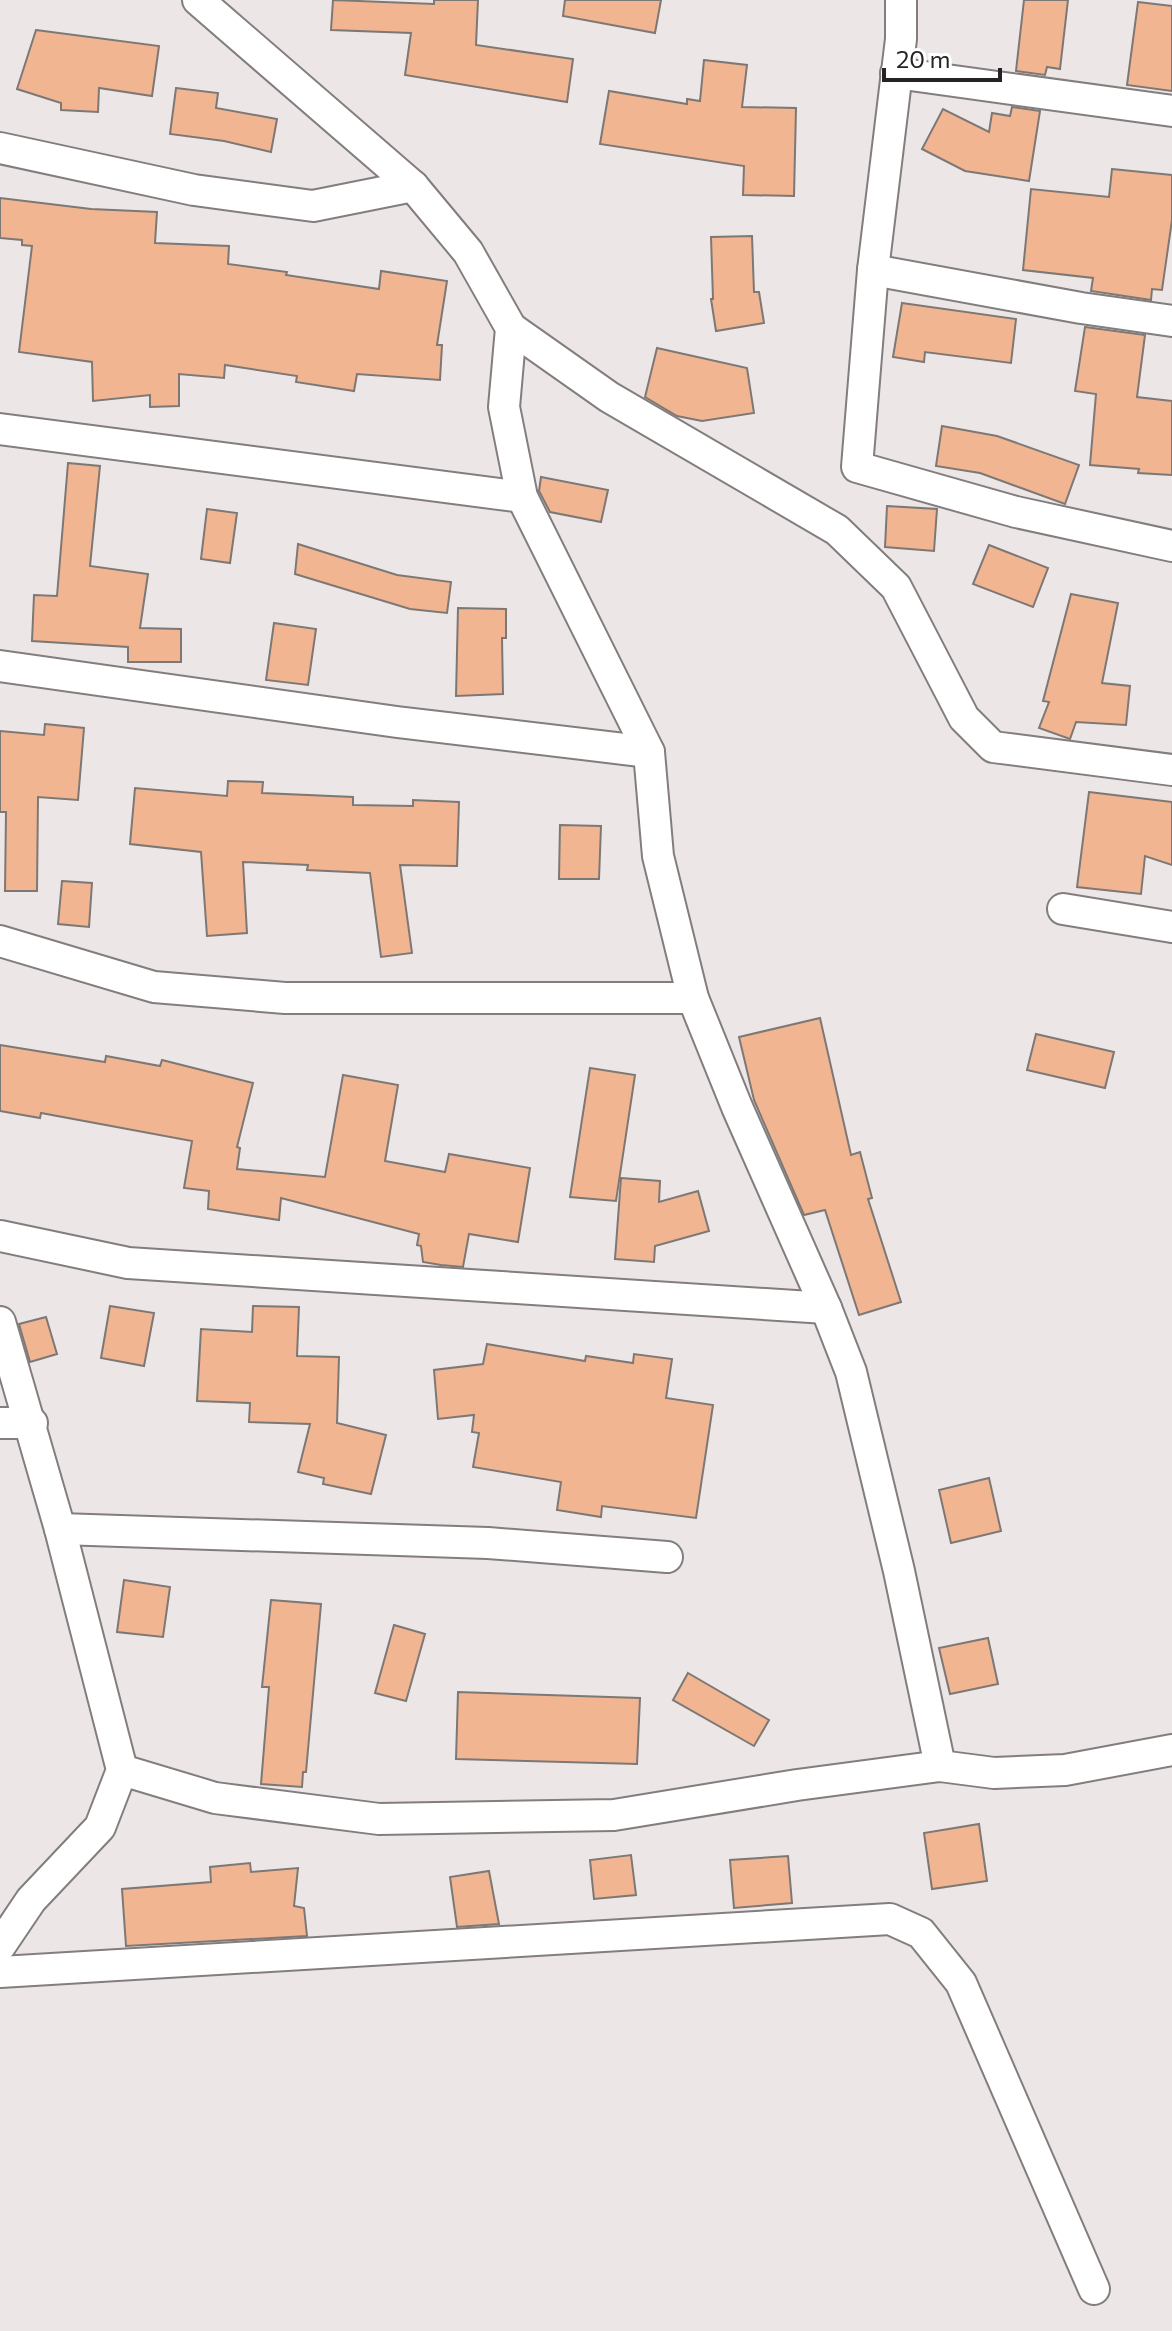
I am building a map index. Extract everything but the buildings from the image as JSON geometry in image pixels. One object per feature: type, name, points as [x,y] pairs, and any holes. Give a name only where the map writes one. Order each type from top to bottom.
[{"type":"street","points":[[198,0],[413,186],[468,252],[511,328],[609,397],[837,530],[896,587],[964,718],[993,747],[1172,770]]},
{"type":"street","points":[[895,1],[901,39],[873,270],[857,467],[1016,512],[1172,546]]},
{"type":"street","points":[[896,73],[1172,111]]},
{"type":"street","points":[[0,148],[194,190],[313,206],[413,186]]},
{"type":"street","points":[[873,270],[1081,308],[1172,321]]},
{"type":"street","points":[[511,328],[504,407],[522,497],[649,752],[658,856],[693,998],[851,1372],[899,1571],[940,1766]]},
{"type":"street","points":[[0,429],[522,497]]},
{"type":"street","points":[[0,666],[397,722],[649,752]]},
{"type":"street","points":[[1063,909],[1172,927]]},
{"type":"street","points":[[0,941],[154,987],[285,998],[693,998]]},
{"type":"street","points":[[0,1236],[128,1263],[826,1308]]},
{"type":"street","points":[[0,1322],[32,1423],[122,1770],[100,1827],[31,1900],[0,1946]]},
{"type":"street","points":[[0,1423],[32,1423]]},
{"type":"street","points":[[60,1529],[488,1543],[667,1557]]},
{"type":"street","points":[[122,1770],[215,1798],[379,1819],[614,1815],[797,1785],[940,1766],[994,1773],[1065,1770],[1172,1750]]},
{"type":"street","points":[[0,1972],[890,1919],[921,1933],[961,1983],[1094,2289]]}]
